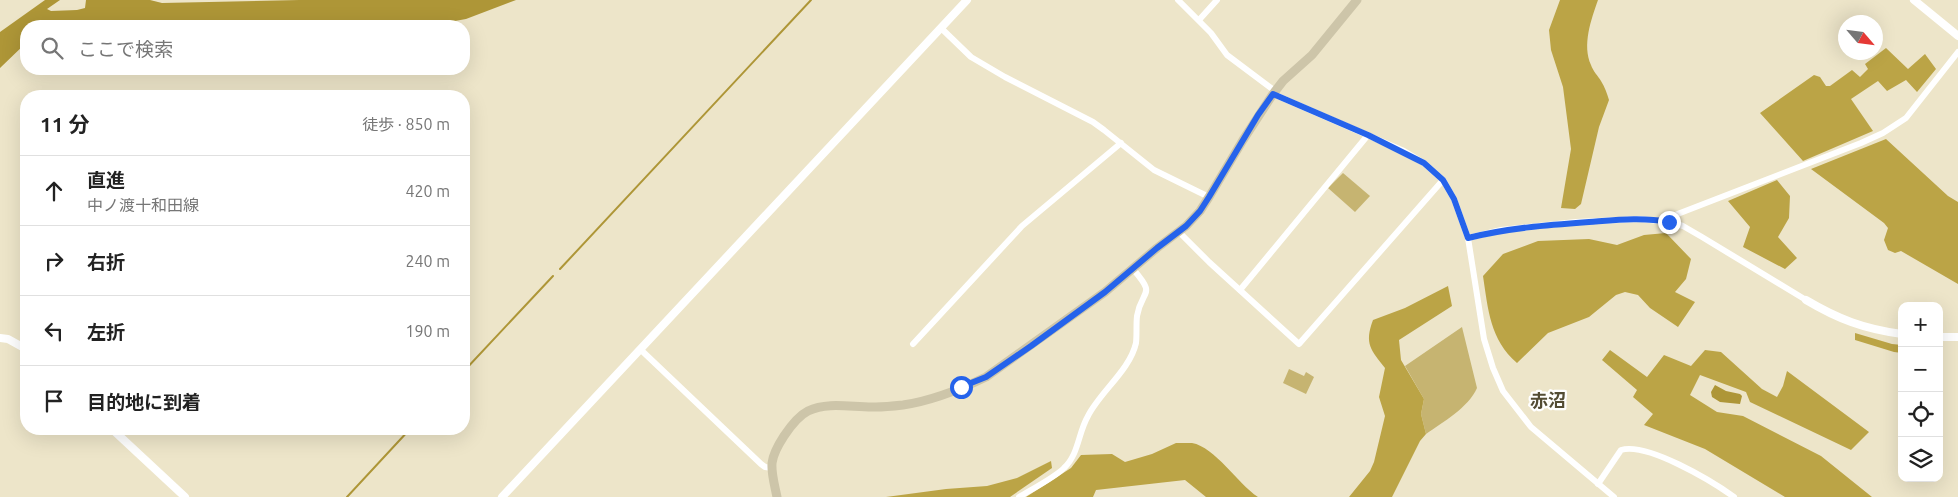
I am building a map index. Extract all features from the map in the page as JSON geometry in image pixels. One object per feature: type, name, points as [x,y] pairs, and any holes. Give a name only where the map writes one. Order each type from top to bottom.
[{"type":"main road","points":[[777,497],[772,468],[774,451],[789,429],[806,412],[825,407],[876,407],[905,404],[931,398],[974,383],[986,377],[1031,346],[1105,292],[1179,232],[1200,211],[1248,131],[1283,81],[1312,55],[1357,0]]},
{"type":"street","points":[[502,497],[967,0]]},
{"type":"street","points":[[1178,0],[1199,20],[1227,55],[1274,93],[1417,158],[1443,180],[1454,199],[1468,238],[1484,338],[1493,368],[1503,391],[1531,427],[1614,497]]},
{"type":"street","points":[[1199,20],[1217,0]]},
{"type":"street","points":[[1914,0],[1958,36]]},
{"type":"street","points":[[941,28],[971,57],[1005,77],[1093,122],[1154,170],[1209,197]]},
{"type":"street","points":[[1669,222],[1675,215],[1861,143],[1896,126],[1906,118],[1958,52]]},
{"type":"street","points":[[1240,290],[1368,135]]},
{"type":"street","points":[[914,344],[1022,226],[1121,143]]},
{"type":"street","points":[[1179,232],[1299,344],[1443,180]]},
{"type":"street","points":[[1468,238],[1501,230],[1576,222],[1640,218],[1669,222],[1683,226],[1835,316],[1855,325],[1873,330],[1898,333]]},
{"type":"street","points":[[1019,497],[1063,469],[1072,460],[1084,423],[1130,357],[1136,344],[1137,314],[1147,289],[1146,284],[1133,269]]},
{"type":"street","points":[[1943,336],[1958,337]]},
{"type":"street","points":[[4,339],[20,346]]},
{"type":"street","points":[[640,349],[761,464],[772,468]]},
{"type":"street","points":[[118,435],[185,497]]},
{"type":"street","points":[[1598,484],[1621,450],[1636,448],[1700,474],[1734,497]]},
{"type":"shaded area","points":[[45,0],[60,0],[47,9],[51,11],[85,8],[86,0],[150,0],[162,3],[299,0],[516,0],[460,20],[20,20],[20,49],[0,68],[0,32]]},
{"type":"shaded area","points":[[1560,0],[1598,0],[1588,32],[1587,49],[1592,67],[1604,86],[1609,100],[1599,127],[1581,204],[1575,209],[1561,208],[1571,149],[1563,87],[1551,50],[1549,30]]},
{"type":"shaded area","points":[[1886,48],[1908,69],[1925,54],[1936,69],[1917,92],[1906,80],[1887,91],[1878,81],[1851,99],[1873,131],[1803,161],[1760,113],[1814,75],[1820,77],[1826,86],[1830,86],[1852,70],[1860,77],[1868,69],[1865,64],[1870,60],[1883,60],[1883,50]]},
{"type":"shaded area","points":[[1886,139],[1948,196],[1958,202],[1958,284],[1901,251],[1895,253],[1888,250],[1884,240],[1888,228],[1884,223],[1811,169]]},
{"type":"shaded area","points":[[1343,173],[1370,196],[1355,212],[1328,188]]},
{"type":"shaded area","points":[[1777,180],[1790,196],[1789,218],[1778,237],[1797,258],[1785,269],[1743,247],[1750,227],[1728,201]]},
{"type":"shaded area","points":[[1666,233],[1691,259],[1686,279],[1675,292],[1695,302],[1678,327],[1650,308],[1638,295],[1625,292],[1616,295],[1589,317],[1548,333],[1517,363],[1508,354],[1501,344],[1492,323],[1483,276],[1503,254],[1538,241],[1589,239],[1617,245],[1644,235]]},
{"type":"shaded area","points":[[1448,286],[1452,306],[1399,340],[1401,360],[1424,399],[1421,414],[1426,434],[1420,441],[1392,497],[1349,497],[1370,471],[1374,462],[1385,416],[1379,397],[1385,368],[1370,346],[1369,341],[1373,320],[1405,308]]},
{"type":"shaded area","points":[[1462,327],[1477,388],[1468,402],[1426,434],[1421,414],[1424,399],[1405,366]]},
{"type":"shaded area","points":[[1855,333],[1898,345],[1898,352],[1894,352],[1855,340]]},
{"type":"shaded area","points":[[1610,350],[1647,377],[1664,355],[1691,366],[1705,350],[1721,352],[1762,389],[1777,397],[1783,386],[1787,371],[1869,432],[1851,450],[1750,402],[1746,392],[1700,375],[1690,395],[1717,412],[1743,416],[1821,456],[1872,497],[1785,497],[1705,449],[1644,425],[1653,414],[1633,397],[1637,390],[1602,360]]},
{"type":"shaded area","points":[[1289,369],[1304,376],[1306,372],[1314,377],[1306,394],[1283,383]]},
{"type":"shaded area","points":[[1715,385],[1726,391],[1740,394],[1742,396],[1740,404],[1720,402],[1712,397],[1711,392]]},
{"type":"shaded area","points":[[1176,443],[1192,443],[1209,451],[1258,497],[1206,497],[1185,480],[1096,490],[1093,497],[1026,497],[1071,468],[1081,455],[1112,454],[1125,462],[1152,454]]},
{"type":"shaded area","points":[[1051,461],[1052,468],[1010,497],[886,497],[987,486],[1017,478]]},
{"type":"waterway","points":[[560,269],[811,0]]},
{"type":"waterway","points":[[470,365],[553,276]]},
{"type":"waterway","points":[[347,497],[404,435]]},
{"type":"district","name":"赤沼","points":[[1548,400]]},
{"type":"route","points":[[961,387],[986,377],[1031,346],[1105,292],[1186,226],[1200,211],[1258,115],[1273,94],[1404,151],[1424,163],[1440,175],[1443,180],[1454,199],[1468,238],[1501,230],[1576,222],[1640,218],[1669,222]]}]
